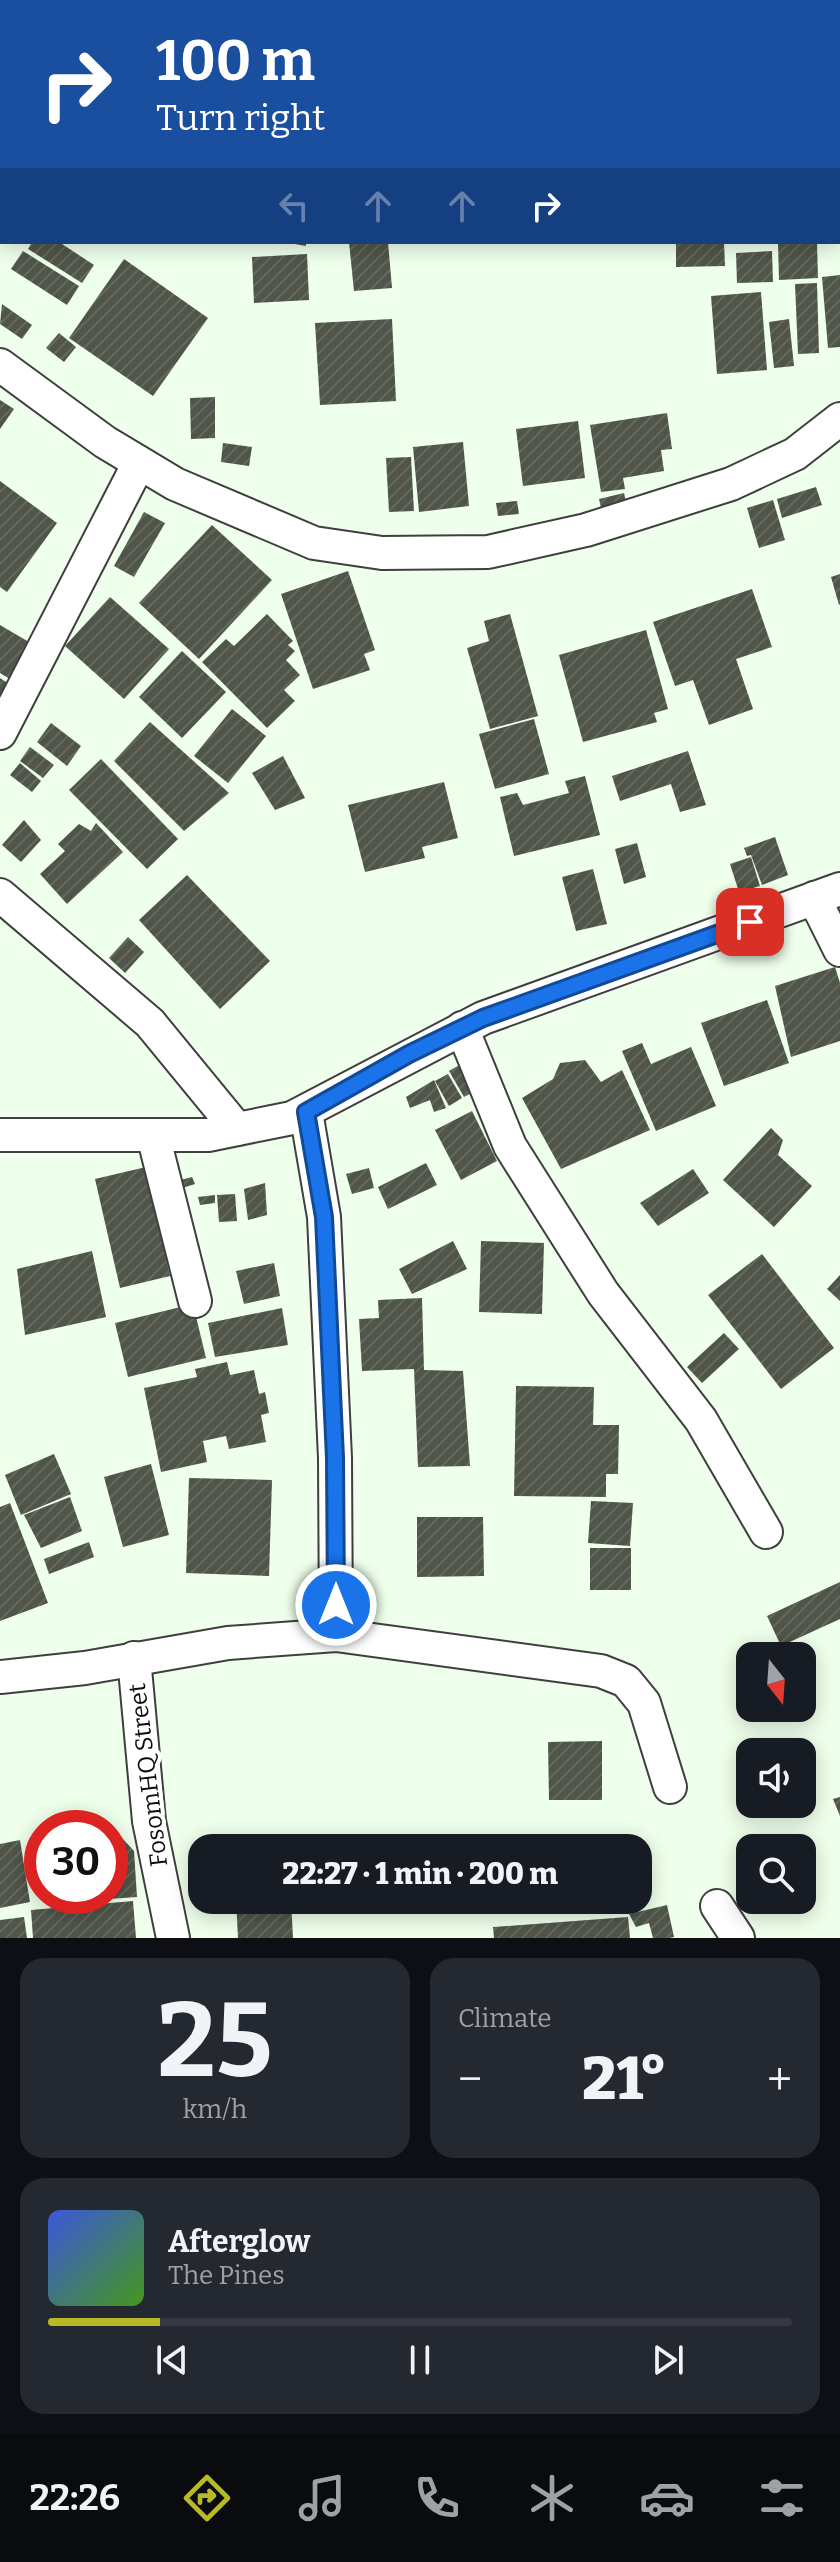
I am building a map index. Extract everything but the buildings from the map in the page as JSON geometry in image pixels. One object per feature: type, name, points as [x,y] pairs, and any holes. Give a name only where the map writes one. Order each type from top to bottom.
[{"type":"street","points":[[0,365],[139,463],[175,484],[314,543],[382,553],[488,552],[586,530],[731,484],[795,454],[840,419]]},
{"type":"street","points":[[0,733],[139,463]]},
{"type":"street","points":[[0,1135],[208,1135],[306,1112],[462,1028],[827,894],[840,950]]},
{"type":"street","points":[[0,895],[150,1023],[237,1129]]},
{"type":"street","points":[[462,1028],[510,1146],[603,1293],[701,1420],[766,1532]]},
{"type":"street","points":[[306,1112],[324,1217],[335,1458],[336,1635]]},
{"type":"street","points":[[153,1135],[195,1301]]},
{"type":"street","points":[[0,1677],[85,1668],[228,1643],[336,1635],[601,1671],[626,1681],[644,1703],[670,1787]]},
{"type":"street","name":"FosomHQ Street","points":[[134,1658],[149,1821],[173,1938]]},
{"type":"street","points":[[717,1906],[738,1938]]},
{"type":"route","points":[[336,1605],[335,1458],[324,1217],[306,1112],[350,1090],[409,1054],[483,1018],[750,922]]}]
